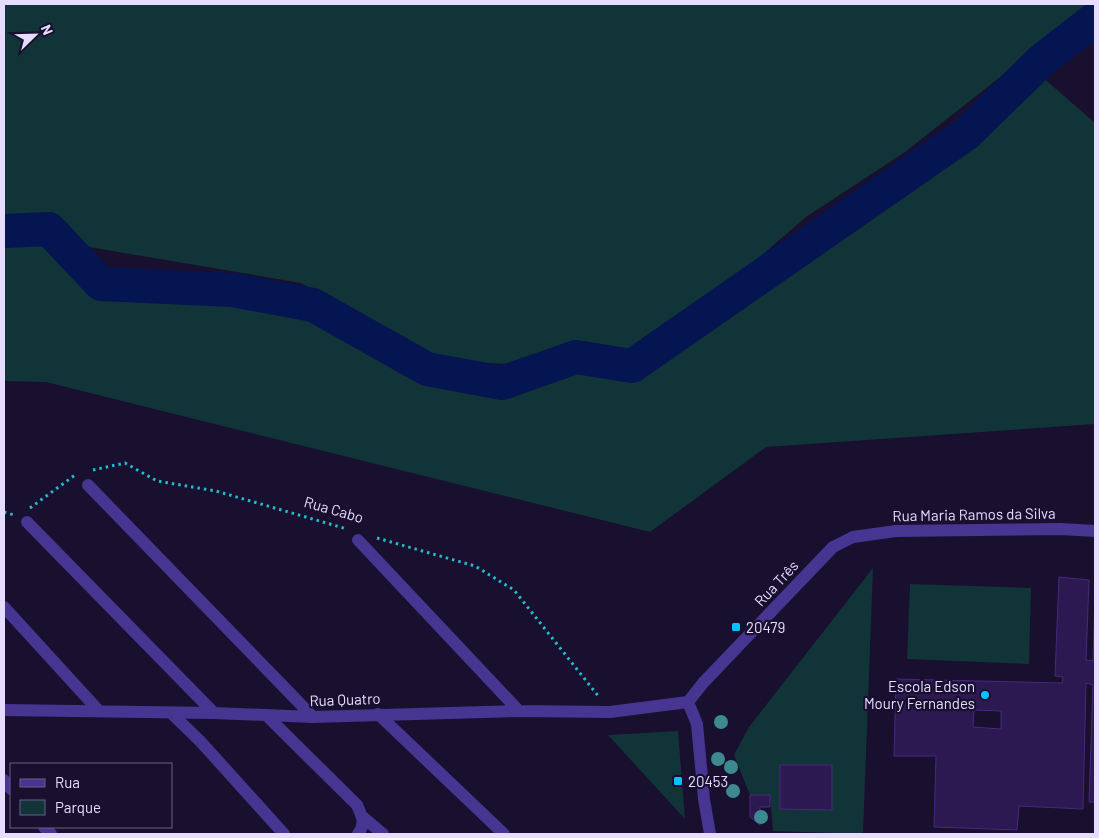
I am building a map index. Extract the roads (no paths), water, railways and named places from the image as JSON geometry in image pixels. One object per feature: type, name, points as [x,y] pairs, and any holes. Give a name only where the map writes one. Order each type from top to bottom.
[{"type":"street","points":[[88,485],[313,717]]},
{"type":"street","points":[[24,516],[214,713]]},
{"type":"street","name":"Rua Maria Ramos da Silva","points":[[853,537],[896,531],[1061,529],[1095,531]]},
{"type":"street","points":[[359,536],[519,711]]},
{"type":"street","name":"Rua Três","points":[[688,702],[704,682],[832,547],[853,537]]},
{"type":"street","points":[[4,607],[99,711]]},
{"type":"street","points":[[688,702],[697,724],[704,799],[710,834]]},
{"type":"street","name":"Rua Quatro","points":[[4,710],[214,713],[313,717],[519,711],[610,712],[688,702]]},
{"type":"street","points":[[171,713],[200,741],[284,834]]},
{"type":"street","points":[[378,714],[504,834]]},
{"type":"street","points":[[267,716],[357,805],[363,817],[383,834]]},
{"type":"street","points":[[358,834],[362,826],[363,817]]},
{"type":"waterway","points":[[4,231],[49,229],[101,284],[232,290],[313,305],[427,369],[502,383],[576,357],[632,366],[966,134],[1042,60],[1095,19]]},
{"type":"place","name":"20479","points":[[736,627]]},
{"type":"place","name":"Escola Edson Moury Fernandes","points":[[985,695]]},
{"type":"place","name":"20453","points":[[678,781]]}]
